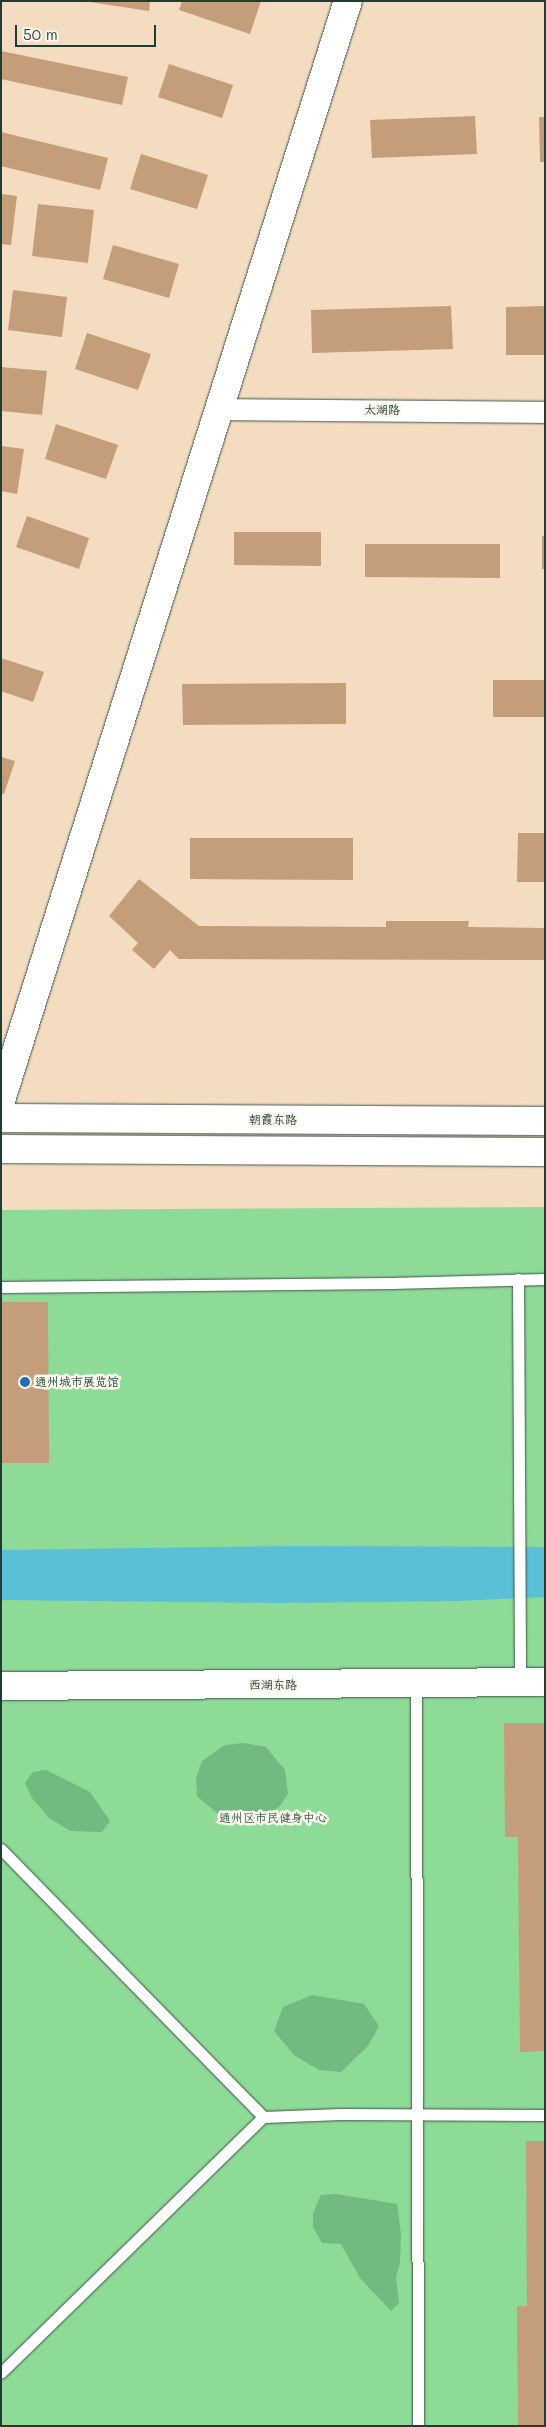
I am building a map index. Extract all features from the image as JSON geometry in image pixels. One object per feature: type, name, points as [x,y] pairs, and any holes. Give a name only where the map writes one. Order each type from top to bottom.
[{"type":"street","points":[[1,1100],[348,1]]},
{"type":"street","name":"太湖路","points":[[219,409],[545,412]]},
{"type":"street","name":"朝霞东路","points":[[1,1118],[545,1121]]},
{"type":"street","points":[[1,1149],[545,1152]]},
{"type":"street","name":"西湖东路","points":[[1,1686],[532,1682]]},
{"type":"lane","points":[[518,1279],[518,1605],[532,1682]]},
{"type":"lane","points":[[1,1287],[390,1283],[545,1279]]},
{"type":"lane","points":[[416,1684],[418,2426]]},
{"type":"lane","points":[[1,1848],[263,2117]]},
{"type":"lane","points":[[1,2373],[263,2117],[545,2114]]},
{"type":"green space","name":"通州区市民健身中心","points":[[545,1207],[545,2426],[1,2426],[1,1210]]},
{"type":"green space","points":[[244,1743],[266,1747],[285,1770],[288,1794],[279,1807],[255,1820],[231,1825],[197,1796],[196,1778],[202,1761],[225,1745]]},
{"type":"green space","points":[[46,1770],[90,1792],[110,1821],[102,1832],[70,1831],[49,1818],[32,1798],[25,1783],[33,1772]]},
{"type":"green space","points":[[312,1995],[364,2004],[379,2026],[368,2046],[341,2072],[319,2070],[294,2055],[274,2031],[283,2007]]},
{"type":"green space","points":[[336,2194],[397,2204],[401,2234],[400,2263],[396,2277],[399,2303],[391,2311],[360,2278],[341,2244],[322,2243],[313,2227],[313,2213],[321,2195]]},
{"type":"water","points":[[299,1546],[545,1547],[545,1597],[458,1601],[278,1603],[1,1600],[1,1550]]},
{"type":"building","points":[[83,1],[150,1],[149,11]]},
{"type":"building","points":[[182,1],[261,1],[250,34],[179,10]]},
{"type":"building","points":[[1,51],[128,77],[122,105],[1,79]]},
{"type":"building","points":[[169,64],[233,85],[222,118],[158,97]]},
{"type":"building","points":[[475,116],[477,154],[372,158],[370,120]]},
{"type":"building","points":[[539,117],[545,117],[545,162],[540,162]]},
{"type":"building","points":[[1,132],[108,158],[100,190],[1,166]]},
{"type":"building","points":[[141,154],[208,175],[197,209],[130,189]]},
{"type":"building","points":[[1,194],[17,196],[11,245],[1,244]]},
{"type":"building","points":[[38,204],[94,210],[88,263],[32,256]]},
{"type":"building","points":[[113,245],[179,264],[169,298],[103,279]]},
{"type":"building","points":[[13,290],[67,297],[62,337],[8,330]]},
{"type":"building","points":[[451,306],[453,349],[312,353],[311,310]]},
{"type":"building","points":[[545,306],[545,355],[506,355],[506,307]]},
{"type":"building","points":[[87,333],[151,354],[138,390],[75,369]]},
{"type":"building","points":[[1,367],[47,371],[42,415],[1,411]]},
{"type":"building","points":[[56,424],[118,445],[106,479],[45,459]]},
{"type":"building","points":[[1,446],[24,449],[17,494],[1,491]]},
{"type":"building","points":[[27,516],[89,538],[79,569],[16,547]]},
{"type":"building","points":[[234,532],[321,532],[321,566],[234,565]]},
{"type":"building","points":[[542,536],[545,536],[545,569],[542,569]]},
{"type":"building","points":[[365,544],[500,544],[500,578],[365,577]]},
{"type":"building","points":[[1,658],[44,672],[33,702],[1,691]]},
{"type":"building","points":[[493,680],[545,680],[545,717],[493,717]]},
{"type":"building","points":[[346,683],[346,724],[183,725],[182,684]]},
{"type":"building","points":[[1,757],[15,761],[4,794],[1,793]]},
{"type":"building","points":[[518,833],[545,833],[545,882],[517,882]]},
{"type":"building","points":[[190,838],[353,838],[353,880],[190,879]]},
{"type":"building","points":[[139,879],[199,926],[386,927],[386,921],[469,921],[468,927],[545,928],[545,960],[179,959],[170,950],[154,969],[132,950],[138,943],[109,916]]},
{"type":"building","name":"通州城市展览馆","points":[[1,1302],[48,1302],[49,1463],[1,1463]]},
{"type":"building","points":[[504,1723],[545,1723],[545,2051],[520,2052],[518,1837],[505,1837]]},
{"type":"building","points":[[526,2141],[545,2141],[545,2426],[518,2426],[517,2306],[527,2306]]},
{"type":"place","name":"通州城市展览馆","points":[[25,1382]]}]
